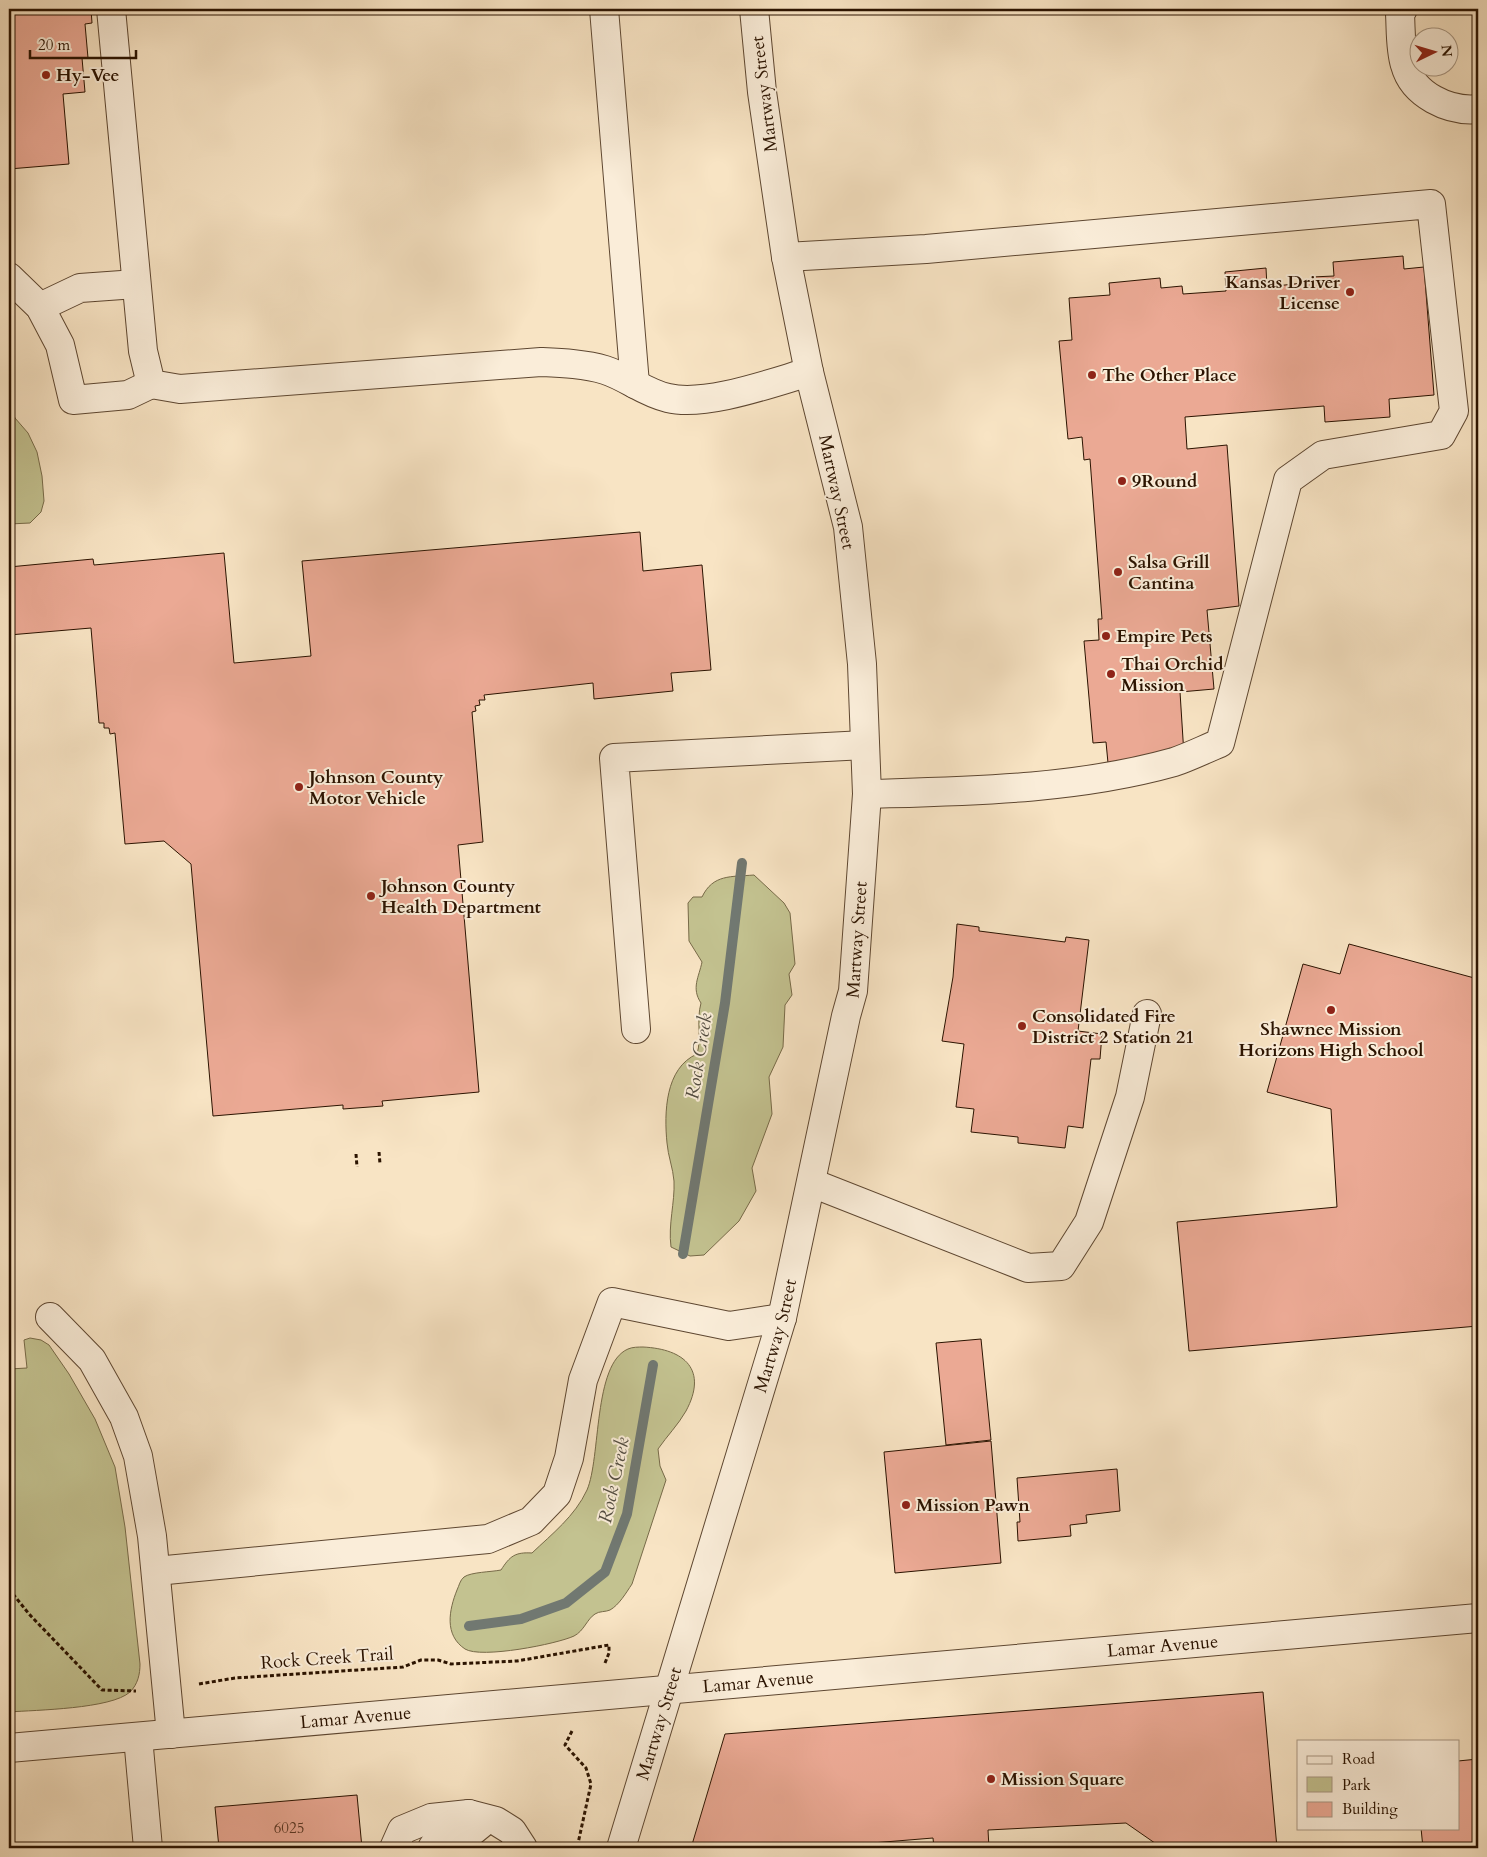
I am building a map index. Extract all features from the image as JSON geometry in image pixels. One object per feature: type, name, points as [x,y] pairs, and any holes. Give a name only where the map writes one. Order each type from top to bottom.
[{"type":"street","points":[[111,9],[136,284],[144,352],[151,384]]},
{"type":"street","points":[[604,9],[636,384]]},
{"type":"street","name":"Martway Street","points":[[621,1848],[782,1318],[846,1016],[853,991],[867,794],[862,664],[848,527],[809,372],[786,257],[762,92],[754,9]]},
{"type":"street","points":[[1403,9],[1400,14],[1404,64],[1411,80],[1439,102],[1467,110],[1478,109]]},
{"type":"street","points":[[786,257],[926,249],[1431,204],[1454,411],[1441,435],[1323,455],[1288,480],[1220,743],[1175,762],[1071,783],[973,792],[867,794]]},
{"type":"street","points":[[9,277],[40,308],[60,345],[73,400],[128,395],[151,384],[180,389],[541,362],[562,363],[605,370],[668,398],[694,400],[752,389],[809,372]]},
{"type":"street","points":[[40,308],[80,288],[136,284]]},
{"type":"street","points":[[636,1028],[614,758],[866,745]]},
{"type":"street","points":[[812,1183],[1028,1268],[1061,1266],[1088,1222],[1130,1097],[1146,1014]]},
{"type":"street","points":[[156,1571],[488,1539],[531,1521],[556,1494],[569,1458],[582,1380],[612,1302],[729,1326],[782,1318]]},
{"type":"street","points":[[50,1317],[92,1360],[124,1417],[138,1456],[156,1571],[170,1734]]},
{"type":"street","name":"Lamar Avenue","points":[[9,1748],[669,1688],[844,1675],[1478,1618]]},
{"type":"street","points":[[138,1737],[148,1848]]},
{"type":"street","points":[[432,1848],[445,1828],[478,1817]]},
{"type":"street","points":[[457,1848],[459,1842],[478,1817]]},
{"type":"street","points":[[394,1848],[402,1830],[431,1818],[478,1817],[496,1821],[512,1831],[523,1848]]},
{"type":"street","points":[[414,1848],[431,1818]]},
{"type":"path","points":[[379,1152],[380,1164]]},
{"type":"path","points":[[356,1154],[357,1167]]},
{"type":"path","points":[[9,1589],[29,1614],[102,1690],[122,1692]]},
{"type":"path","name":"Rock Creek Trail","points":[[215,1683],[235,1678],[403,1667],[421,1660],[438,1660],[451,1664],[517,1662],[609,1645],[609,1653]]},
{"type":"path","points":[[569,1738],[566,1745],[586,1768],[591,1784],[577,1848]]},
{"type":"green space","points":[[9,401],[15,418],[28,433],[37,452],[42,476],[44,501],[41,512],[30,523],[9,524]]},
{"type":"green space","points":[[754,875],[784,903],[790,913],[795,964],[789,974],[792,995],[785,1005],[783,1047],[769,1077],[772,1114],[752,1168],[756,1191],[739,1221],[704,1255],[690,1256],[671,1247],[670,1230],[674,1181],[666,1131],[667,1105],[673,1080],[678,1070],[686,1061],[697,1054],[698,1048],[701,1003],[696,987],[702,962],[689,941],[688,903],[693,897],[702,897],[706,890],[717,880]]},
{"type":"green space","points":[[30,1338],[41,1340],[49,1345],[69,1374],[95,1419],[115,1467],[125,1527],[140,1668],[135,1686],[130,1692],[120,1698],[72,1708],[9,1712],[9,1369],[27,1368],[24,1340]]},
{"type":"green space","points":[[643,1347],[671,1352],[681,1357],[693,1373],[694,1384],[692,1397],[686,1411],[658,1449],[660,1466],[666,1480],[632,1584],[616,1605],[610,1610],[595,1614],[574,1636],[519,1649],[474,1652],[465,1649],[454,1637],[450,1622],[452,1606],[462,1580],[471,1574],[501,1570],[507,1561],[517,1554],[532,1553],[576,1508],[587,1490],[591,1475],[603,1392],[609,1373],[617,1358],[628,1349]]},
{"type":"building","name":"Hy-Vee","points":[[9,9],[91,9],[92,23],[85,24],[88,58],[82,58],[85,92],[63,94],[69,164],[9,169]]},
{"type":"building","points":[[1403,256],[1404,269],[1424,267],[1434,395],[1389,399],[1390,417],[1325,422],[1324,406],[1185,417],[1187,449],[1227,445],[1239,606],[1207,610],[1214,689],[1180,692],[1184,755],[1108,763],[1106,742],[1093,743],[1084,641],[1099,640],[1098,619],[1102,619],[1090,459],[1084,460],[1082,437],[1068,439],[1059,341],[1072,340],[1069,298],[1110,295],[1109,283],[1160,278],[1161,288],[1182,286],[1183,294],[1226,291],[1225,272],[1266,268],[1267,287],[1312,282],[1312,277],[1334,276],[1333,262]]},
{"type":"building","name":"Johnson County Motor Vehicle","points":[[640,532],[643,571],[702,565],[711,670],[671,673],[673,691],[594,699],[593,683],[484,695],[485,700],[479,700],[480,705],[475,706],[476,711],[472,712],[483,842],[458,845],[479,1092],[382,1101],[383,1106],[343,1109],[343,1105],[213,1116],[191,864],[164,841],[125,844],[115,733],[110,734],[109,728],[104,728],[104,723],[99,723],[91,628],[9,635],[9,567],[93,559],[94,565],[224,553],[234,663],[311,656],[302,561]]},
{"type":"building","points":[[957,924],[979,927],[979,931],[1065,942],[1066,937],[1089,940],[1078,1031],[1102,1034],[1100,1059],[1091,1059],[1083,1128],[1068,1126],[1065,1148],[1018,1143],[1018,1137],[971,1132],[974,1109],[956,1107],[964,1044],[942,1041],[953,977]]},
{"type":"building","points":[[1349,944],[1478,979],[1478,1326],[1189,1351],[1177,1222],[1337,1207],[1331,1109],[1267,1092],[1303,964],[1340,974]]},
{"type":"building","points":[[981,1339],[991,1440],[946,1445],[936,1343]]},
{"type":"building","points":[[991,1441],[1001,1563],[895,1573],[884,1452]]},
{"type":"building","points":[[1117,1469],[1120,1511],[1086,1515],[1087,1523],[1070,1525],[1071,1536],[1018,1541],[1017,1522],[1020,1522],[1017,1478]]},
{"type":"building","name":"Mission Square","points":[[1263,1692],[1277,1848],[1162,1848],[1126,1823],[988,1830],[989,1848],[934,1848],[933,1838],[811,1848],[691,1848],[725,1734]]},
{"type":"building","points":[[1478,1759],[1478,1848],[1423,1848],[1421,1830],[1460,1830],[1460,1761]]},
{"type":"building","points":[[357,1795],[362,1848],[219,1848],[215,1807]]},
{"type":"waterway","name":"Rock Creek","points":[[683,1254],[725,1003],[742,863]]},
{"type":"waterway","name":"Rock Creek","points":[[469,1626],[521,1619],[566,1603],[605,1572],[627,1514],[653,1365]]},
{"type":"place","name":"Hy-Vee","points":[[46,75]]},
{"type":"place","name":"Kansas Driver License","points":[[1350,292]]},
{"type":"place","name":"The Other Place","points":[[1092,375]]},
{"type":"place","name":"9Round","points":[[1122,481]]},
{"type":"place","name":"Salsa Grill Cantina","points":[[1118,572]]},
{"type":"place","name":"Empire Pets","points":[[1106,636]]},
{"type":"place","name":"Thai Orchid Mission","points":[[1111,674]]},
{"type":"place","name":"Johnson County Motor Vehicle","points":[[299,787]]},
{"type":"place","name":"Johnson County Health Department","points":[[371,896]]},
{"type":"place","name":"Shawnee Mission Horizons High School","points":[[1331,1010]]},
{"type":"place","name":"Consolidated Fire District 2 Station 21","points":[[1022,1026]]},
{"type":"place","name":"Mission Pawn","points":[[906,1505]]},
{"type":"place","name":"Mission Square","points":[[991,1779]]}]
